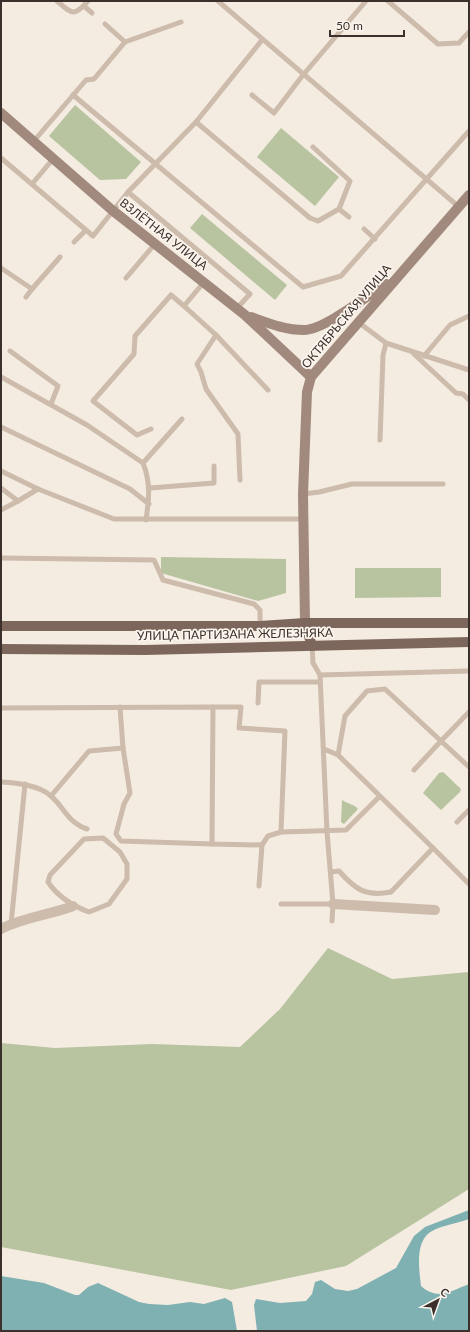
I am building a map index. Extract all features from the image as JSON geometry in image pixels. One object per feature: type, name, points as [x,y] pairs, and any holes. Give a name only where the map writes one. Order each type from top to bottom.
[{"type":"main road","name":"ВЗЛЁТНАЯ УЛИЦА","points":[[1,114],[112,210],[237,308],[295,360],[311,377]]},
{"type":"main road","name":"ОКТЯБРЬСКАЯ УЛИЦА","points":[[305,623],[303,494],[307,392],[311,377],[395,278],[469,195]]},
{"type":"main road","points":[[245,315],[281,328],[305,330],[319,327],[395,278]]},
{"type":"main road","name":"УЛИЦА ПАРТИЗАНА ЖЕЛЕЗНЯКА","points":[[1,626],[260,626],[305,623],[469,622]]},
{"type":"main road","points":[[305,623],[312,646]]},
{"type":"main road","name":"УЛИЦА ПАРТИЗАНА ЖЕЛЕЗНЯКА","points":[[1,649],[145,650],[469,642]]},
{"type":"street","points":[[333,904],[435,910]]},
{"type":"street","points":[[1,929],[11,924],[56,913],[73,906]]},
{"type":"lane","points":[[57,1],[69,12],[73,13],[79,11],[88,1]]},
{"type":"lane","points":[[218,1],[459,207]]},
{"type":"lane","points":[[252,95],[274,113],[303,75],[366,1]]},
{"type":"lane","points":[[388,1],[438,44],[458,44],[469,32]]},
{"type":"lane","points":[[84,6],[92,14]]},
{"type":"lane","points":[[34,142],[86,80],[94,79],[125,42],[180,22]]},
{"type":"lane","points":[[105,24],[125,42]]},
{"type":"lane","points":[[1,158],[93,236],[112,210],[128,192],[196,122],[262,40]]},
{"type":"lane","points":[[73,95],[303,287],[341,276],[469,131]]},
{"type":"lane","points":[[196,122],[310,218],[318,221],[339,209],[350,181],[313,147]]},
{"type":"lane","points":[[32,184],[53,159]]},
{"type":"lane","points":[[128,192],[250,294],[237,308]]},
{"type":"lane","points":[[339,209],[349,217]]},
{"type":"lane","points":[[364,229],[375,239]]},
{"type":"lane","points":[[74,242],[86,230]]},
{"type":"lane","points":[[126,278],[154,244]]},
{"type":"lane","points":[[26,297],[60,257]]},
{"type":"lane","points":[[1,268],[32,289]]},
{"type":"lane","points":[[184,306],[204,282]]},
{"type":"lane","points":[[151,429],[138,435],[93,401],[134,354],[135,336],[171,295],[216,335],[268,390]]},
{"type":"lane","points":[[424,356],[450,325],[469,316]]},
{"type":"lane","points":[[358,322],[386,343],[469,370]]},
{"type":"lane","points":[[216,335],[197,364],[206,390],[238,434],[240,480]]},
{"type":"lane","points":[[380,440],[383,355],[386,343]]},
{"type":"lane","points":[[10,351],[58,386],[51,404]]},
{"type":"lane","points":[[412,352],[456,393],[463,394],[469,400]]},
{"type":"lane","points":[[1,377],[87,425],[143,464],[148,476],[150,488],[146,520]]},
{"type":"lane","points":[[143,464],[182,419]]},
{"type":"lane","points":[[1,427],[130,490],[149,504]]},
{"type":"lane","points":[[150,488],[214,483],[214,466]]},
{"type":"lane","points":[[1,471],[38,489],[114,519],[304,519]]},
{"type":"lane","points":[[303,494],[319,492],[352,484],[444,484]]},
{"type":"lane","points":[[1,488],[18,501]]},
{"type":"lane","points":[[1,510],[38,489]]},
{"type":"lane","points":[[1,558],[154,560],[163,580],[254,604],[260,610],[260,626]]},
{"type":"lane","points":[[312,646],[313,663],[320,675],[327,832],[333,904],[332,921]]},
{"type":"lane","points":[[320,675],[469,671]]},
{"type":"lane","points":[[258,703],[259,682],[320,682]]},
{"type":"lane","points":[[338,755],[345,716],[367,691],[385,689],[469,767]]},
{"type":"lane","points":[[120,706],[123,748],[130,793],[124,804],[116,834],[121,841],[262,845]]},
{"type":"lane","points":[[1,708],[120,706],[240,707],[239,728],[285,731],[281,832]]},
{"type":"lane","points":[[212,844],[213,707]]},
{"type":"lane","points":[[414,770],[469,712]]},
{"type":"lane","points":[[51,796],[89,751],[123,748]]},
{"type":"lane","points":[[324,749],[338,755],[469,884]]},
{"type":"lane","points":[[1,782],[25,784],[51,796],[63,812],[81,827],[87,829]]},
{"type":"lane","points":[[11,924],[25,784]]},
{"type":"lane","points":[[259,886],[262,845],[268,836],[281,832],[327,832],[346,830],[379,797]]},
{"type":"lane","points":[[457,822],[469,810]]},
{"type":"lane","points":[[103,838],[120,852],[127,864],[127,879],[109,904],[90,912],[73,906],[48,882],[50,875],[84,839],[103,838]]},
{"type":"lane","points":[[331,872],[339,870],[350,884],[362,891],[369,893],[391,892],[433,848]]},
{"type":"lane","points":[[281,904],[333,904]]},
{"type":"green space","points":[[75,105],[141,162],[126,179],[100,180],[49,136]]},
{"type":"green space","points":[[281,128],[339,177],[315,206],[257,157]]},
{"type":"green space","points":[[202,214],[287,285],[275,300],[190,228]]},
{"type":"green space","points":[[161,557],[286,559],[286,593],[258,601],[161,573]]},
{"type":"green space","points":[[355,568],[441,568],[441,597],[355,598]]},
{"type":"green space","points":[[443,772],[461,789],[460,792],[441,810],[423,793],[439,773]]},
{"type":"green space","points":[[342,800],[358,809],[344,824],[341,822]]},
{"type":"green space","points":[[328,948],[392,979],[469,972],[469,1189],[346,1266],[231,1290],[1,1247],[1,1043],[55,1048],[152,1044],[240,1047],[280,1009]]},
{"type":"water","points":[[469,1210],[469,1219],[438,1228],[428,1234],[423,1240],[419,1255],[419,1271],[421,1286],[427,1291],[433,1293],[439,1294],[450,1292],[469,1284],[469,1331],[257,1331],[254,1305],[256,1299],[280,1303],[306,1301],[312,1294],[315,1282],[321,1280],[335,1289],[348,1291],[357,1289],[396,1268],[414,1236],[425,1227]]},
{"type":"water","points":[[1,1276],[44,1283],[75,1295],[79,1295],[88,1287],[98,1283],[139,1302],[149,1304],[168,1305],[190,1302],[204,1304],[225,1298],[232,1302],[237,1331],[1,1331]]}]
